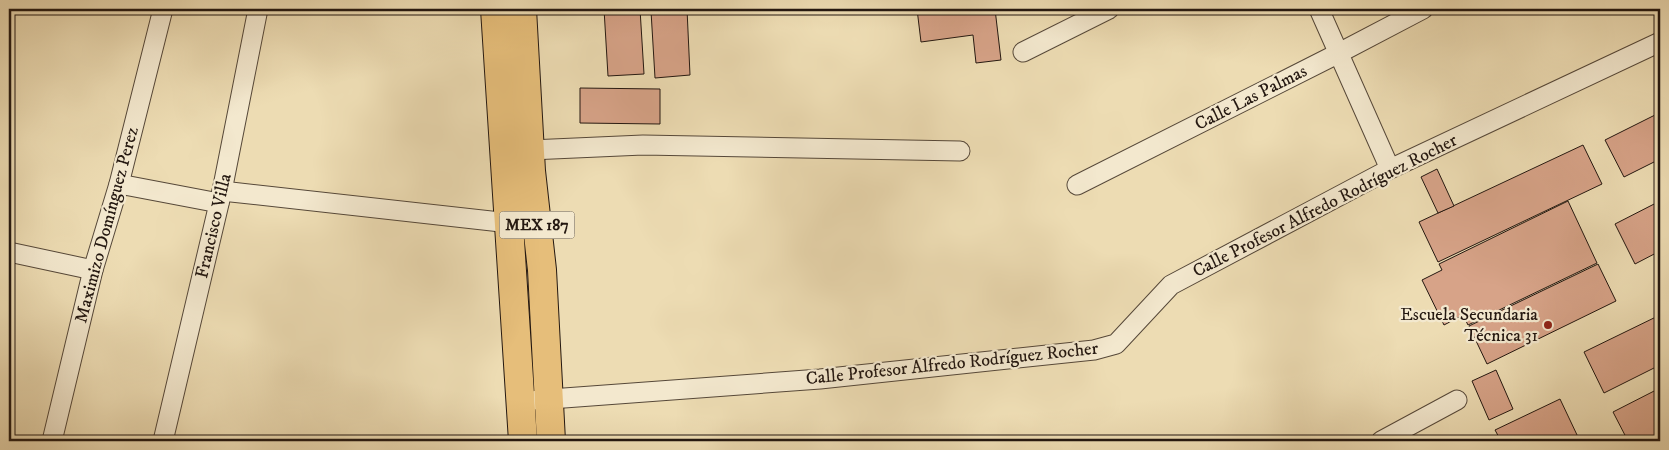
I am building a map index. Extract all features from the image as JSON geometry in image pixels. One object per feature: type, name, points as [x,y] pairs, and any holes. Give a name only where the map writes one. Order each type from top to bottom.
[{"type":"main road","name":"MEX 187","points":[[495,9],[523,441]]},
{"type":"main road","name":"MEX 187","points":[[522,9],[530,150],[542,270],[551,441]]},
{"type":"street","name":"Maximizo Domínguez Perez","points":[[52,441],[93,270],[119,184],[164,9]]},
{"type":"street","name":"Francisco Villa","points":[[163,441],[221,197],[258,9]]},
{"type":"street","points":[[1023,52],[1109,9]]},
{"type":"street","points":[[1319,9],[1390,169]]},
{"type":"street","name":"Calle Las Palmas","points":[[1078,185],[1339,54],[1423,9]]},
{"type":"street","name":"Calle Profesor Alfredo Rodríguez Rocher","points":[[521,401],[820,379],[1094,350],[1116,344],[1170,284],[1390,169],[1660,42]]},
{"type":"street","points":[[530,150],[643,145],[960,151]]},
{"type":"street","points":[[119,184],[221,197],[510,223]]},
{"type":"street","points":[[9,252],[93,270]]},
{"type":"street","points":[[1381,441],[1457,400]]},
{"type":"building","points":[[604,9],[640,9],[644,74],[608,76]]},
{"type":"building","points":[[687,9],[690,75],[655,78],[651,11]]},
{"type":"building","points":[[842,9],[874,9],[842,13]]},
{"type":"building","points":[[917,9],[995,9],[1001,60],[976,63],[973,35],[921,42]]},
{"type":"building","points":[[580,88],[660,89],[660,124],[580,123]]},
{"type":"building","points":[[1657,114],[1660,121],[1660,159],[1624,177],[1605,140]]},
{"type":"building","points":[[1583,145],[1602,184],[1438,262],[1419,222]]},
{"type":"building","points":[[1437,169],[1454,206],[1438,213],[1421,177]]},
{"type":"building","points":[[1568,201],[1597,263],[1468,325],[1463,315],[1444,325],[1422,280],[1442,270],[1439,264]]},
{"type":"building","points":[[1660,201],[1660,251],[1635,264],[1615,224]]},
{"type":"building","points":[[1598,264],[1616,301],[1487,364],[1469,326]]},
{"type":"building","points":[[1660,315],[1660,365],[1604,393],[1584,352]]},
{"type":"building","points":[[1496,370],[1513,409],[1489,420],[1472,381]]},
{"type":"building","points":[[1660,388],[1660,435],[1648,441],[1628,441],[1613,412]]},
{"type":"building","points":[[1560,399],[1578,437],[1570,441],[1501,441],[1495,430]]},
{"type":"place","name":"Escuela Secundaria Técnica 31","points":[[1548,325]]}]
